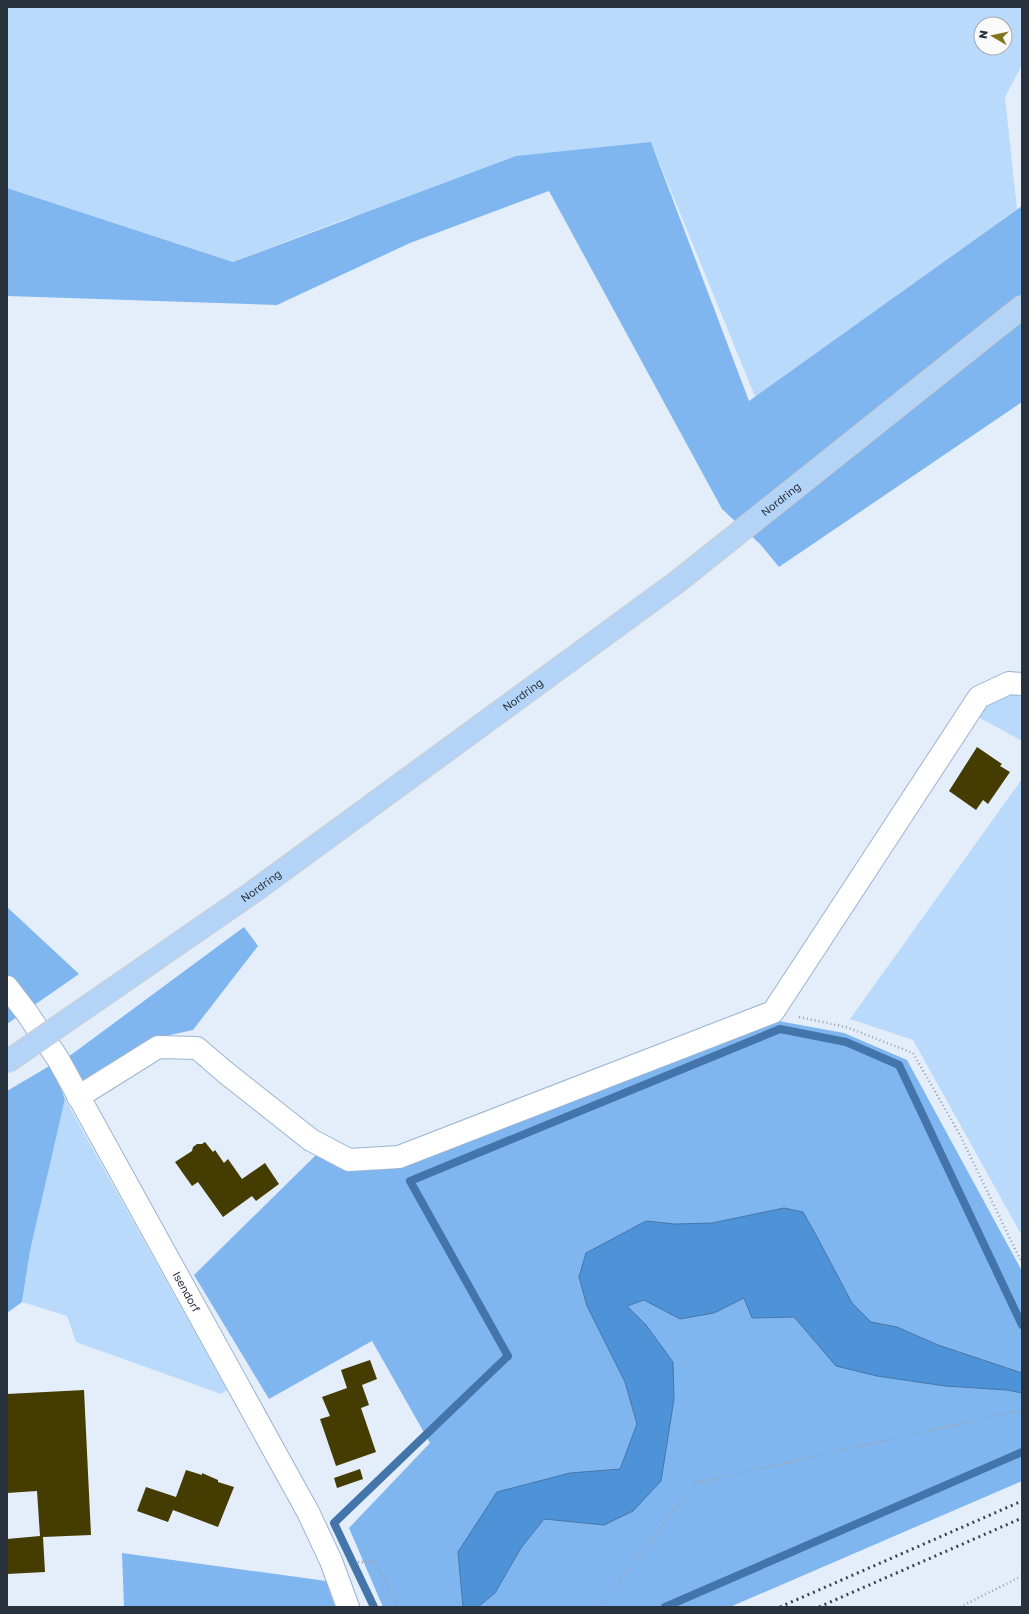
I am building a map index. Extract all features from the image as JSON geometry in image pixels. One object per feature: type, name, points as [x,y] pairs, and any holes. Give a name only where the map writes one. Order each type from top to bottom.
[{"type":"main road","name":"Nordring","points":[[7,1062],[254,892],[677,582],[1022,307]]},
{"type":"street","points":[[78,1097],[158,1047],[197,1048],[311,1140],[349,1160],[399,1157],[773,1012],[979,697],[1009,684],[1022,684]]},
{"type":"street","name":"Isendorf","points":[[7,987],[27,1013],[58,1059],[279,1459],[308,1512],[332,1561],[348,1607]]},
{"type":"path","points":[[773,1012],[846,1027],[913,1053],[960,1135],[1017,1254],[1022,1261]]},
{"type":"path","points":[[600,1607],[695,1483],[1022,1410]]},
{"type":"path","points":[[332,1561],[375,1562],[398,1607]]},
{"type":"path","points":[[960,1607],[1022,1576]]},
{"type":"shaded area","points":[[7,7],[1022,7],[1022,65],[1005,97],[1017,209],[756,399],[651,142],[345,219],[233,262],[7,188]]},
{"type":"shaded area","points":[[651,142],[749,401],[1022,206],[1022,402],[779,567],[760,544],[722,509],[549,191],[410,243],[277,305],[7,296],[7,188],[233,262],[516,156]]},
{"type":"shaded area","points":[[1015,691],[1022,692],[1022,741],[978,717],[985,704]]},
{"type":"shaded area","points":[[1022,779],[1022,1236],[913,1040],[850,1019]]},
{"type":"shaded area","points":[[7,907],[79,974],[7,1024]]},
{"type":"shaded area","points":[[244,927],[258,946],[193,1030],[161,1037],[83,1087],[64,1060]]},
{"type":"shaded area","points":[[773,1020],[844,1033],[907,1060],[1022,1271],[1022,1373],[938,1345],[897,1327],[871,1322],[852,1303],[803,1212],[784,1208],[712,1223],[675,1224],[646,1221],[627,1232],[587,1306],[625,1382],[637,1424],[620,1469],[570,1473],[458,1552],[463,1607],[383,1607],[349,1528],[430,1443],[372,1341],[269,1399],[194,1275],[316,1155],[347,1166]]},
{"type":"shaded area","points":[[51,1065],[65,1099],[30,1251],[22,1302],[7,1313],[7,1091]]},
{"type":"shaded area","points":[[65,1099],[227,1390],[221,1394],[76,1342],[67,1316],[22,1302],[30,1251]]},
{"type":"shaded area","points":[[784,1208],[803,1212],[852,1303],[871,1322],[897,1327],[938,1345],[1022,1373],[1022,1393],[1007,1390],[945,1386],[877,1376],[836,1366],[794,1317],[752,1318],[744,1298],[714,1313],[680,1319],[644,1300],[627,1306],[646,1325],[673,1362],[674,1399],[661,1481],[633,1511],[604,1525],[544,1519],[521,1548],[495,1593],[478,1607],[463,1607],[458,1552],[497,1492],[570,1473],[620,1469],[637,1424],[625,1382],[587,1306],[579,1277],[586,1253],[646,1221],[675,1224],[712,1223]]},
{"type":"shaded area","points":[[744,1297],[753,1318],[794,1317],[815,1342],[877,1376],[945,1386],[1007,1390],[1022,1393],[1022,1481],[730,1607],[478,1607],[495,1593],[521,1548],[544,1519],[604,1525],[673,1362],[646,1325],[627,1306],[644,1300],[680,1319],[714,1313]]},
{"type":"shaded area","points":[[122,1553],[326,1581],[335,1607],[124,1607]]},
{"type":"building","points":[[977,747],[1002,764],[1000,766],[1010,772],[988,804],[983,800],[976,810],[949,791]]},
{"type":"building","points":[[205,1142],[213,1152],[215,1150],[224,1163],[228,1159],[242,1179],[265,1163],[279,1184],[256,1201],[252,1196],[223,1217],[198,1182],[192,1186],[175,1162],[192,1151],[193,1147],[197,1144],[202,1144]]},
{"type":"building","points":[[370,1360],[377,1379],[362,1385],[369,1405],[361,1408],[376,1452],[336,1466],[320,1419],[330,1416],[322,1397],[347,1388],[341,1370]]},
{"type":"building","points":[[84,1390],[91,1535],[43,1537],[45,1572],[7,1574],[7,1539],[40,1536],[37,1491],[7,1493],[7,1394]]},
{"type":"building","points":[[360,1469],[363,1479],[337,1488],[334,1478]]},
{"type":"building","points":[[186,1470],[202,1475],[202,1473],[218,1480],[218,1482],[234,1487],[218,1527],[173,1510],[168,1522],[137,1511],[146,1487],[176,1497]]},
{"type":"waterway","points":[[374,1607],[334,1523],[508,1356],[410,1181],[780,1029],[846,1042],[899,1065],[1022,1325]]},
{"type":"waterway","points":[[665,1607],[1022,1452]]},
{"type":"railway","points":[[780,1607],[1022,1501]]},
{"type":"railway","points":[[819,1607],[1022,1518]]}]
